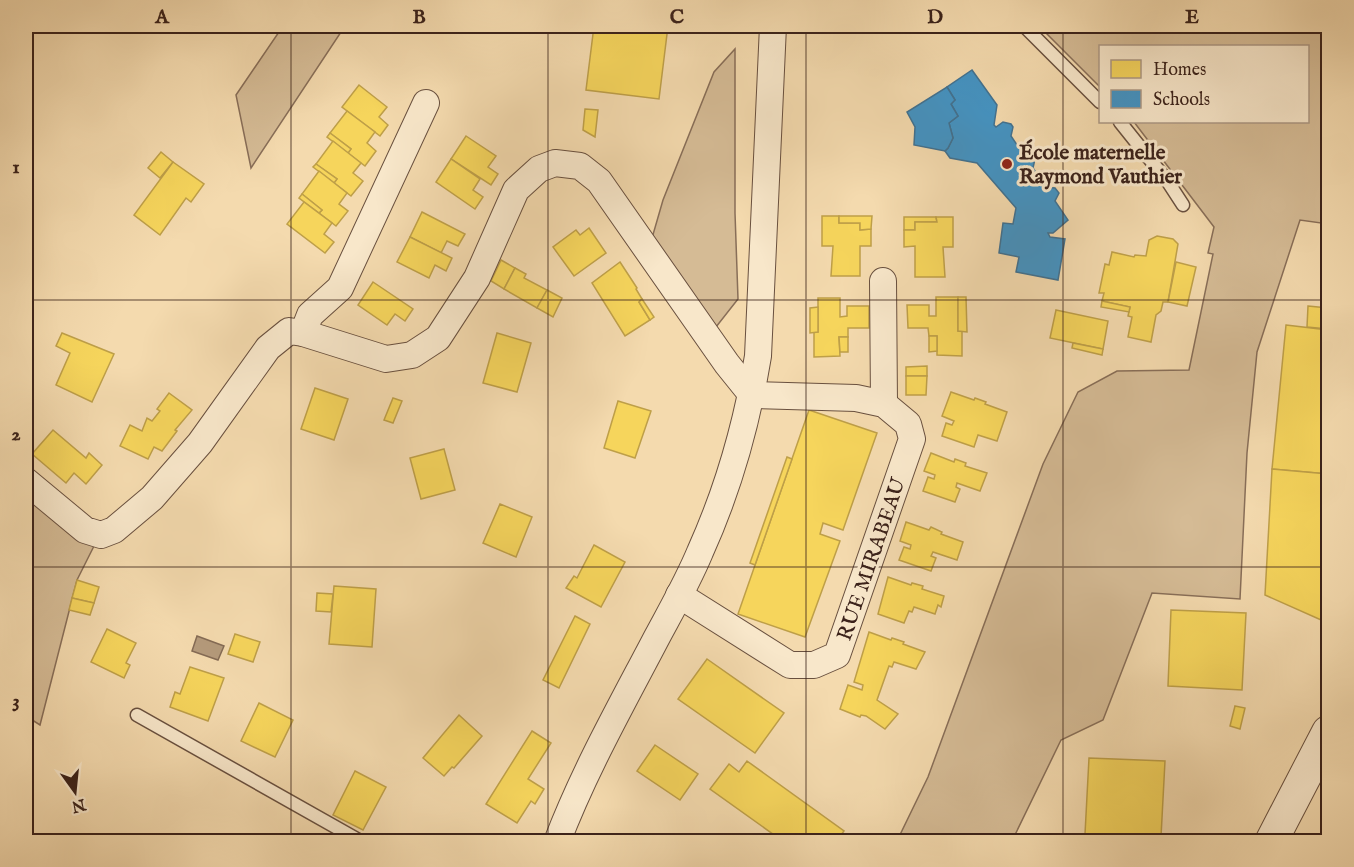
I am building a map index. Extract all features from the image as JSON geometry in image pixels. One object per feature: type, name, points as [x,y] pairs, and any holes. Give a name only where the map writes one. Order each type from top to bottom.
[{"type":"street","points":[[557,842],[566,818],[618,712],[700,552],[726,488],[752,394],[758,356],[773,26]]},
{"type":"street","points":[[303,333],[310,315],[340,288],[426,103]]},
{"type":"street","points":[[26,481],[85,530],[100,535],[114,531],[152,498],[200,443],[268,348],[289,331],[303,333],[386,359],[412,356],[438,338],[477,278],[516,190],[539,169],[555,163],[580,166],[599,181],[727,364],[752,394]]},
{"type":"street","points":[[883,281],[884,404]]},
{"type":"street","name":"RUE MIRABEAU","points":[[679,595],[790,665],[814,665],[837,655],[912,439],[908,424],[884,404],[856,398],[752,394]]},
{"type":"street","points":[[1271,842],[1329,732]]},
{"type":"lane","points":[[1024,26],[1099,100]]},
{"type":"lane","points":[[1121,123],[1168,182],[1183,205]]},
{"type":"lane","points":[[137,715],[362,842]]},
{"type":"shaded area","points":[[283,26],[345,26],[251,168],[236,95]]},
{"type":"shaded area","points":[[1039,26],[1328,26],[1328,224],[1300,220],[1257,352],[1247,453],[1240,599],[1152,593],[1103,720],[1061,740],[1012,841],[897,841],[928,777],[1043,464],[1078,392],[1117,371],[1189,370],[1213,254],[1208,253],[1214,227],[1135,123],[1309,123],[1309,45],[1099,45],[1099,86]]},
{"type":"shaded area","points":[[735,49],[735,213],[738,299],[716,327],[652,238],[663,200],[714,72]]},
{"type":"shaded area","points":[[26,491],[96,542],[77,580],[40,725],[26,716]]},
{"type":"shaded area","points":[[197,636],[224,646],[218,660],[192,651]]},
{"type":"building: Homes","points":[[594,26],[668,26],[659,99],[586,90]]},
{"type":"building: Homes","points":[[359,85],[387,107],[379,117],[388,125],[380,136],[342,107]]},
{"type":"building: Homes","points":[[585,109],[598,110],[595,137],[583,130]]},
{"type":"building: Homes","points":[[347,111],[375,132],[367,143],[376,151],[365,166],[348,153],[351,149],[330,133]]},
{"type":"building: Homes","points":[[330,133],[351,149],[348,153],[327,137]]},
{"type":"building: Homes","points":[[466,136],[496,156],[488,167],[498,174],[491,185],[451,159]]},
{"type":"building: Homes","points":[[333,141],[361,163],[353,173],[363,181],[351,196],[334,183],[337,179],[316,164]]},
{"type":"building: Homes","points":[[161,152],[173,162],[160,178],[148,168]]},
{"type":"building: Homes","points":[[451,159],[480,179],[473,190],[483,197],[475,209],[436,182]]},
{"type":"building: Homes","points":[[173,162],[204,184],[191,202],[186,198],[160,235],[134,215]]},
{"type":"building: Homes","points":[[316,164],[337,179],[334,183],[313,167]]},
{"type":"building: Homes","points":[[319,171],[347,193],[339,204],[348,211],[336,226],[319,213],[322,210],[302,194]]},
{"type":"building: Homes","points":[[302,194],[322,210],[319,213],[299,198]]},
{"type":"building: Homes","points":[[304,202],[332,223],[324,234],[334,242],[325,253],[287,224]]},
{"type":"building: Homes","points":[[422,212],[465,234],[458,246],[447,241],[441,253],[410,237]]},
{"type":"building: Homes","points":[[822,216],[839,216],[839,223],[860,223],[860,230],[871,229],[871,246],[860,246],[860,276],[831,276],[833,246],[822,246]]},
{"type":"building: Homes","points":[[839,216],[872,216],[871,229],[860,230],[860,223],[839,223]]},
{"type":"building: Homes","points":[[904,217],[936,217],[937,222],[915,222],[915,230],[904,230]]},
{"type":"building: Homes","points":[[936,217],[953,217],[953,247],[943,247],[945,277],[915,277],[915,246],[904,247],[904,230],[915,230],[915,222],[937,222]]},
{"type":"building: Homes","points":[[589,228],[606,253],[574,276],[553,247],[576,230],[580,235]]},
{"type":"building: Homes","points":[[1157,236],[1173,239],[1178,244],[1168,302],[1163,302],[1161,311],[1156,315],[1151,342],[1128,337],[1132,317],[1128,316],[1130,307],[1102,301],[1104,293],[1099,293],[1105,264],[1109,265],[1112,252],[1134,257],[1135,255],[1146,256],[1149,240]]},
{"type":"building: Homes","points":[[410,237],[452,258],[446,271],[435,265],[429,278],[397,262]]},
{"type":"building: Homes","points":[[501,260],[515,268],[504,289],[491,281]]},
{"type":"building: Homes","points":[[620,262],[637,288],[642,299],[639,302],[650,320],[625,336],[592,283]]},
{"type":"building: Homes","points":[[1176,262],[1196,267],[1187,306],[1168,302]]},
{"type":"building: Homes","points":[[515,268],[526,274],[524,278],[547,290],[537,308],[504,289]]},
{"type":"building: Homes","points":[[373,282],[413,309],[405,321],[395,314],[387,325],[358,305]]},
{"type":"building: Homes","points":[[547,290],[562,298],[553,317],[537,308]]},
{"type":"building: Homes","points":[[936,297],[958,297],[958,331],[962,331],[962,356],[937,355],[937,336],[929,336],[928,328],[908,328],[907,305],[929,305],[929,316],[936,316]]},
{"type":"building: Homes","points":[[958,297],[966,297],[967,332],[958,331]]},
{"type":"building: Homes","points":[[818,298],[840,298],[840,317],[847,316],[847,306],[869,306],[869,328],[848,328],[848,337],[839,337],[840,356],[814,357],[814,332],[818,332]]},
{"type":"building: Homes","points":[[642,299],[654,317],[650,320],[639,302]]},
{"type":"building: Homes","points":[[1102,301],[1130,307],[1129,312],[1101,307]]},
{"type":"building: Homes","points":[[1308,306],[1328,308],[1328,329],[1307,327]]},
{"type":"building: Homes","points":[[818,307],[818,332],[810,333],[810,308]]},
{"type":"building: Homes","points":[[1056,310],[1108,321],[1103,349],[1050,338]]},
{"type":"building: Homes","points":[[1286,325],[1328,330],[1328,474],[1272,469]]},
{"type":"building: Homes","points":[[62,333],[114,354],[92,402],[56,385],[70,353],[56,346]]},
{"type":"building: Homes","points":[[497,333],[531,343],[517,392],[483,383]]},
{"type":"building: Homes","points":[[929,336],[937,336],[937,351],[929,352]]},
{"type":"building: Homes","points":[[839,337],[848,337],[848,352],[840,352]]},
{"type":"building: Homes","points":[[1073,343],[1103,349],[1102,355],[1072,348]]},
{"type":"building: Homes","points":[[927,366],[927,376],[906,376],[906,367]]},
{"type":"building: Homes","points":[[906,376],[927,376],[926,395],[906,395]]},
{"type":"building: Homes","points":[[315,388],[348,399],[334,440],[301,429]]},
{"type":"building: Homes","points":[[951,392],[974,400],[975,398],[1007,412],[997,441],[978,435],[974,447],[942,436],[946,423],[952,425],[954,421],[942,416]]},
{"type":"building: Homes","points":[[169,393],[192,410],[175,430],[177,431],[162,451],[154,447],[148,459],[120,446],[130,425],[142,431],[147,418],[152,421],[160,411],[157,409]]},
{"type":"building: Homes","points":[[393,398],[402,401],[393,423],[384,420]]},
{"type":"building: Homes","points":[[618,401],[651,411],[635,458],[604,448]]},
{"type":"building: Homes","points":[[809,410],[877,433],[843,530],[823,523],[820,534],[840,541],[805,637],[738,614]]},
{"type":"building: Homes","points":[[53,430],[86,458],[89,453],[102,465],[86,484],[74,473],[66,483],[32,454]]},
{"type":"building: Homes","points":[[444,449],[455,490],[421,499],[410,458]]},
{"type":"building: Homes","points":[[931,453],[954,462],[955,459],[966,463],[965,466],[987,473],[980,491],[957,483],[956,487],[960,489],[955,502],[923,491],[928,477],[934,479],[935,475],[924,471]]},
{"type":"building: Homes","points":[[787,457],[792,459],[755,565],[750,563]]},
{"type":"building: Homes","points":[[1272,469],[1328,474],[1328,623],[1265,595]]},
{"type":"building: Homes","points":[[500,504],[532,517],[516,557],[483,543]]},
{"type":"building: Homes","points":[[906,522],[929,530],[931,527],[942,532],[941,534],[963,542],[957,560],[933,552],[931,556],[936,558],[931,571],[899,560],[904,547],[910,549],[911,545],[900,541]]},
{"type":"building: Homes","points":[[594,545],[625,562],[601,607],[566,588],[574,576],[577,578]]},
{"type":"building: Homes","points":[[888,577],[911,585],[912,583],[923,586],[922,589],[944,596],[941,607],[938,605],[935,614],[914,607],[912,612],[909,611],[904,623],[878,614]]},
{"type":"building: Homes","points":[[77,580],[99,587],[94,603],[72,598]]},
{"type":"building: Homes","points":[[334,586],[376,589],[372,647],[329,644]]},
{"type":"building: Homes","points":[[317,593],[333,594],[331,612],[316,611]]},
{"type":"building: Homes","points":[[72,598],[94,603],[90,615],[69,610]]},
{"type":"building: Homes","points":[[1171,610],[1246,613],[1242,690],[1168,686]]},
{"type":"building: Homes","points":[[575,616],[590,624],[559,688],[543,680]]},
{"type":"building: Homes","points":[[107,629],[136,643],[126,663],[130,665],[124,678],[91,662]]},
{"type":"building: Homes","points":[[869,632],[904,642],[903,644],[925,652],[916,669],[894,662],[892,667],[889,666],[877,700],[898,714],[885,729],[866,716],[861,715],[860,717],[840,709],[848,685],[862,690],[863,685],[854,682]]},
{"type":"building: Homes","points":[[235,634],[260,642],[253,662],[228,654]]},
{"type":"building: Homes","points":[[707,659],[784,713],[755,753],[678,699]]},
{"type":"building: Homes","points":[[190,667],[224,678],[208,721],[170,707],[175,692],[180,694]]},
{"type":"building: Homes","points":[[259,703],[293,720],[275,757],[241,741]]},
{"type":"building: Homes","points":[[1235,706],[1245,708],[1240,729],[1230,726]]},
{"type":"building: Homes","points":[[459,715],[482,736],[444,776],[423,758]]},
{"type":"building: Homes","points":[[532,731],[551,743],[528,779],[544,789],[535,804],[531,801],[517,823],[486,804]]},
{"type":"building: Homes","points":[[655,745],[698,774],[680,800],[637,771]]},
{"type":"building: Homes","points":[[1089,758],[1165,761],[1161,837],[1085,834]]},
{"type":"building: Homes","points":[[747,761],[844,831],[836,842],[784,842],[710,789],[729,764],[739,772]]},
{"type":"building: Homes","points":[[355,771],[386,787],[363,830],[333,815]]},
{"type":"building: Schools","points":[[972,70],[997,105],[994,125],[996,127],[1003,122],[1011,124],[1013,127],[1011,136],[1024,155],[1032,154],[1035,159],[1033,168],[1045,187],[1055,188],[1059,193],[1055,201],[1068,220],[1053,233],[1048,233],[1050,237],[1065,239],[1058,280],[1016,272],[1019,257],[999,253],[1003,223],[1013,224],[1016,208],[977,163],[950,158],[945,151],[953,138],[949,123],[958,116],[951,104],[955,100],[947,87]]},
{"type":"building: Schools","points":[[947,87],[955,100],[951,104],[958,116],[949,123],[953,138],[948,148],[945,151],[914,145],[915,127],[907,112]]},
{"type":"place","name":"École maternelle Raymond Vauthier","points":[[1007,164]]}]
